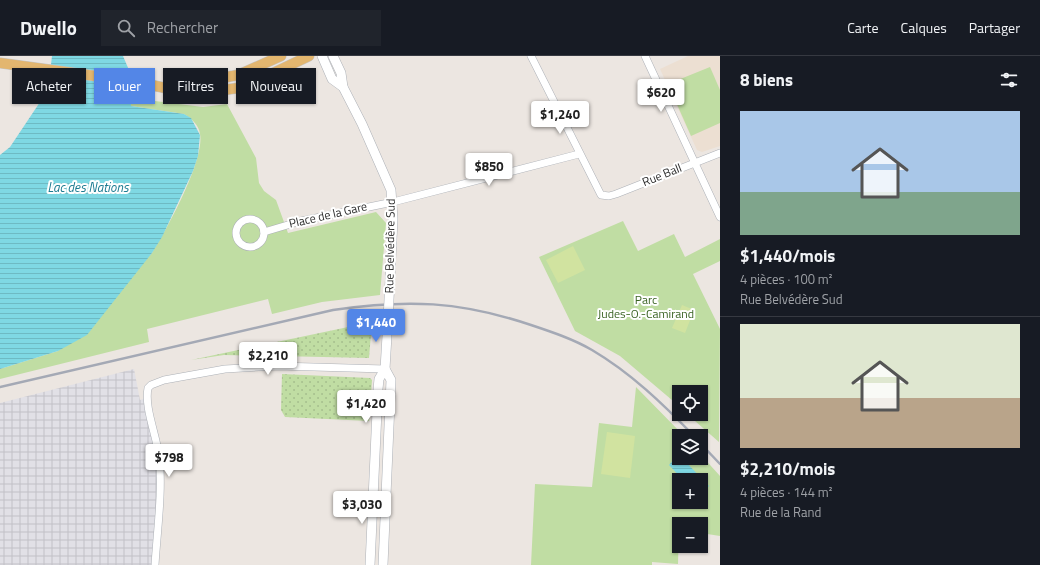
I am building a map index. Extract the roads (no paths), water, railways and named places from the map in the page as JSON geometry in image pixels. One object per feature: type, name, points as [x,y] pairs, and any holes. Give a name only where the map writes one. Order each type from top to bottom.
[{"type":"main road","points":[[228,77],[238,75],[281,56]]},
{"type":"main road","points":[[228,89],[238,88],[309,56]]},
{"type":"main road","name":"Rue Belvédère Sud","points":[[322,56],[332,79],[343,87]]},
{"type":"main road","name":"Rue Belvédère Sud","points":[[333,56],[341,73],[343,87],[388,183],[393,202],[385,369],[379,379],[378,389],[370,565]]},
{"type":"main road","points":[[1,60],[163,86]]},
{"type":"main road","name":"Rue Belvédère Sud","points":[[383,565],[391,380],[385,369]]},
{"type":"street","points":[[531,56],[580,154]]},
{"type":"street","points":[[645,56],[720,217]]},
{"type":"street","name":"Rue Ball","points":[[580,154],[598,192],[604,196],[616,194],[720,153]]},
{"type":"street","name":"Place de la Gare","points":[[264,232],[308,220],[393,202],[580,154]]},
{"type":"street","points":[[155,565],[160,468],[158,448],[147,398],[148,388],[151,385],[164,380],[225,368],[256,366],[385,369]]},
{"type":"water","name":"Lac des Nations","points":[[52,56],[123,56],[128,68],[94,68],[94,104],[131,104],[131,106],[184,114],[191,118],[200,135],[198,156],[193,171],[162,237],[152,253],[87,335],[58,351],[0,369],[0,155],[10,147],[39,104],[86,104],[86,68],[51,68]]},
{"type":"water","points":[[672,462],[672,465],[689,465],[696,473],[676,473],[669,465]]},
{"type":"railway","points":[[0,387],[333,310],[385,304],[433,304],[481,311],[505,317],[555,333],[585,346],[633,379],[687,429]]},
{"type":"railway","points":[[708,451],[720,464]]},
{"type":"park label","name":"Parc Judes-O.-Camirand","points":[[646,307]]}]
